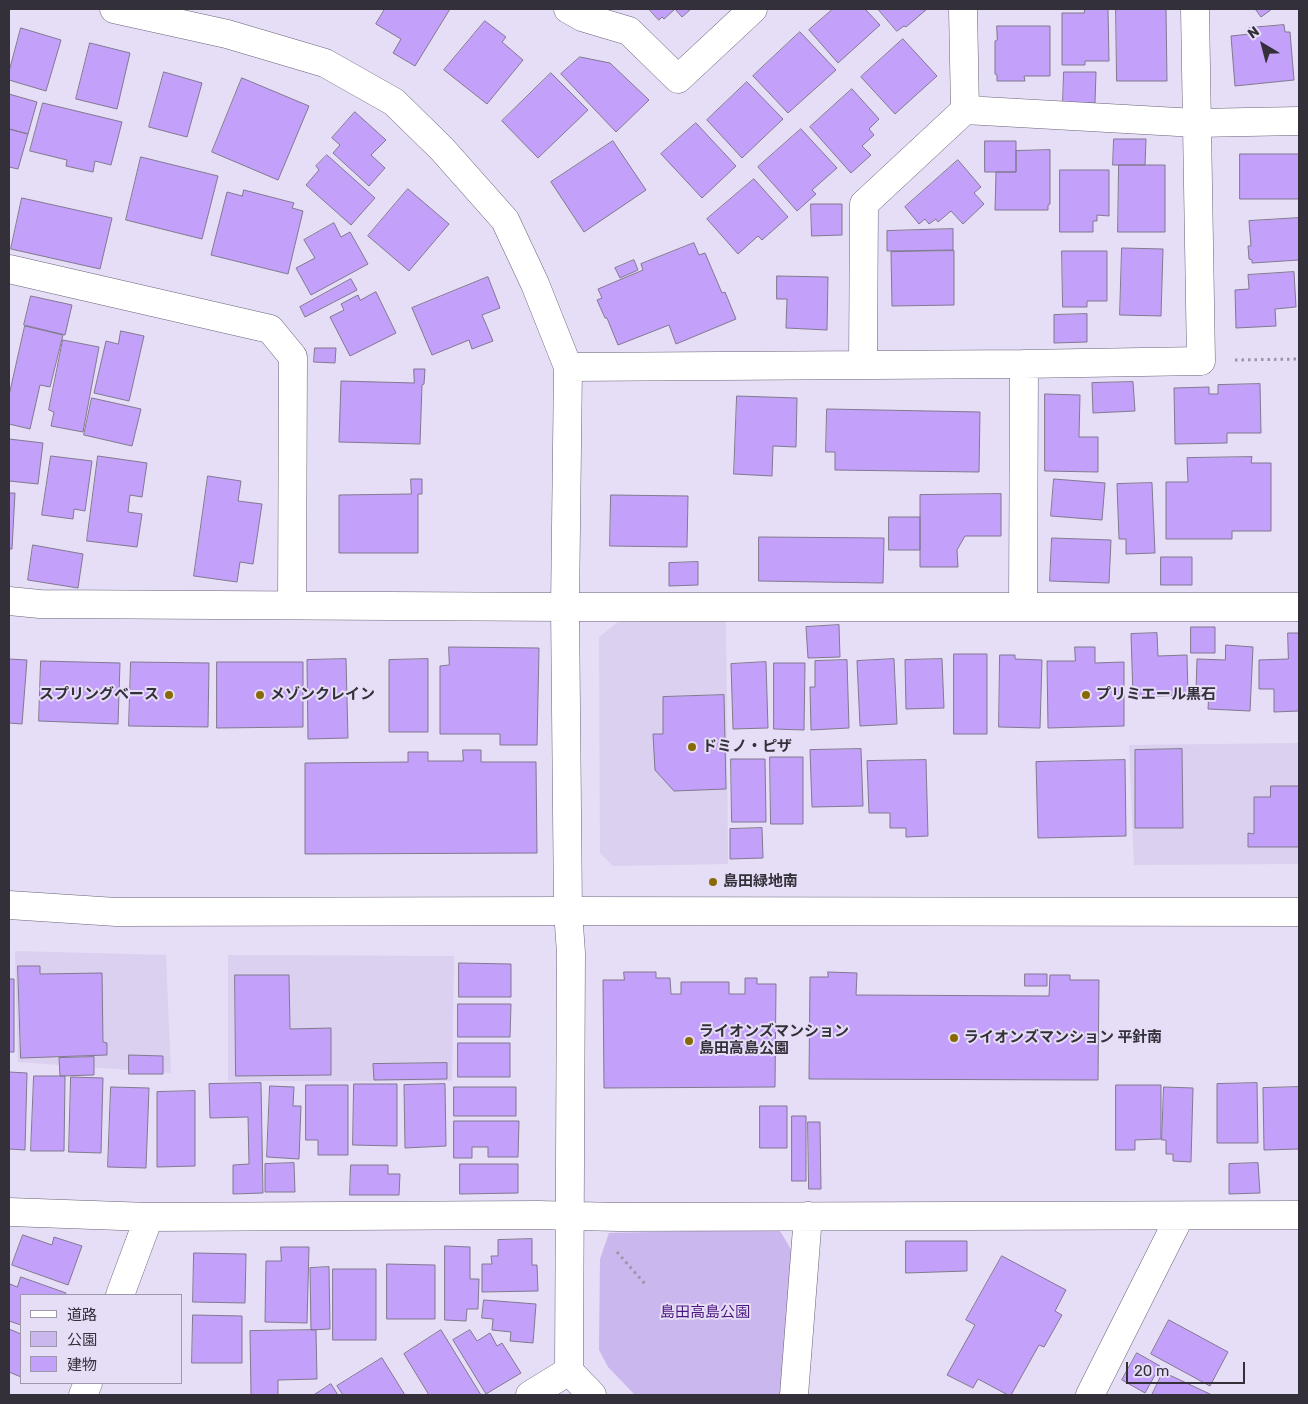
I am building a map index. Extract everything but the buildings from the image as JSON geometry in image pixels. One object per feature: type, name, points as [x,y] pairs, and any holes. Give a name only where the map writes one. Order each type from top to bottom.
[{"type":"street","points":[[114,9],[227,34],[325,63],[394,102],[442,148],[505,220],[535,284],[568,367],[566,607],[568,910],[571,953],[568,1371],[592,1395]]},
{"type":"street","points":[[568,9],[582,17],[629,31],[678,79],[753,9]]},
{"type":"street","points":[[963,9],[964,110]]},
{"type":"street","points":[[568,367],[1202,361],[1195,9]]},
{"type":"street","points":[[863,365],[864,204],[964,110],[1196,123],[1299,121]]},
{"type":"street","points":[[9,269],[270,328],[293,358],[292,605]]},
{"type":"street","points":[[1023,607],[1024,364]]},
{"type":"street","points":[[9,601],[40,604],[566,607],[1299,607]]},
{"type":"street","points":[[9,906],[116,912],[568,910],[1299,912]]},
{"type":"street","points":[[9,1212],[149,1217],[1299,1215]]},
{"type":"street","points":[[794,1395],[808,1216]]},
{"type":"street","points":[[1090,1395],[1180,1216]]},
{"type":"street","points":[[120,1294],[149,1217]]},
{"type":"street","points":[[530,1395],[568,1371]]},
{"type":"path","points":[[1202,361],[1299,359]]},
{"type":"path","points":[[612,1248],[645,1284]]},
{"type":"shaded area","points":[[726,619],[728,864],[613,866],[600,853],[599,637],[618,622]]},
{"type":"shaded area","points":[[1299,743],[1299,864],[1134,865],[1129,745]]},
{"type":"shaded area","points":[[15,951],[166,955],[171,1073],[18,1062]]},
{"type":"shaded area","points":[[228,955],[454,956],[452,1081],[228,1081]]},
{"type":"green space","name":"島田高島公園","points":[[779,1229],[793,1253],[781,1395],[635,1395],[608,1367],[599,1350],[600,1259],[609,1233]]},
{"type":"place","name":"スプリングベース","points":[[169,695]]},
{"type":"place","name":"メゾンクレイン","points":[[260,695]]},
{"type":"place","name":"プリミエール黒石","points":[[1086,695]]},
{"type":"place","name":"ドミノ・ピザ","points":[[692,747]]},
{"type":"place","name":"島田緑地南","points":[[713,882]]},
{"type":"place","name":"ライオンズマンション 平針南","points":[[954,1038]]},
{"type":"place","name":"ライオンズマンション 島田高島公園","points":[[689,1041]]}]
